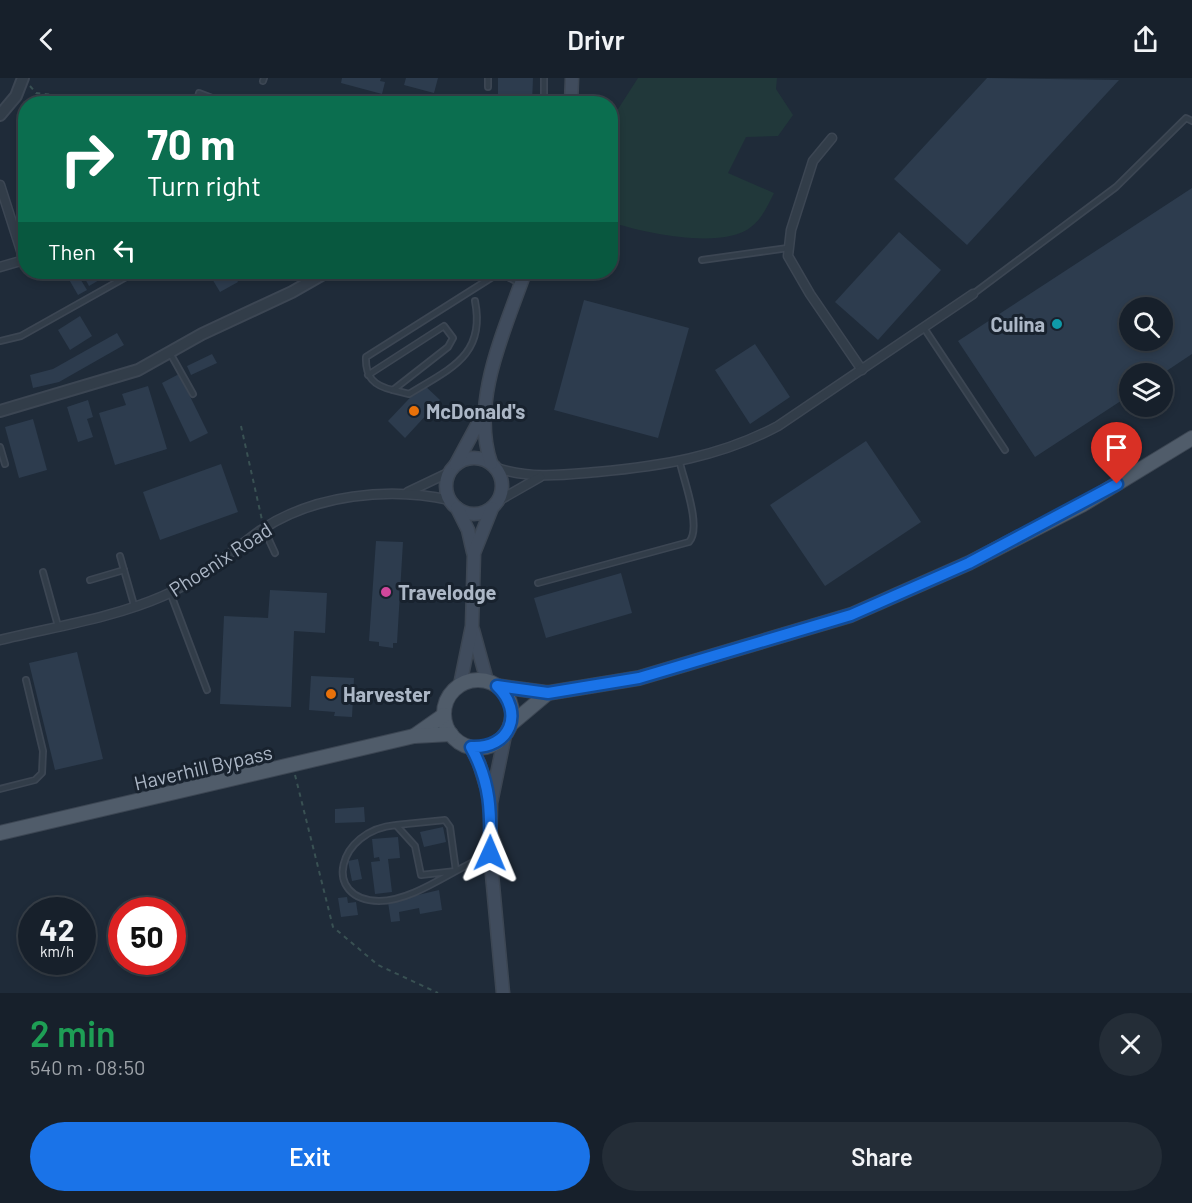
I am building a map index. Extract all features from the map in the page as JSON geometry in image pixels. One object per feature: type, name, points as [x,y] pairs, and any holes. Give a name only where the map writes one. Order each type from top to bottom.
[{"type":"main road","points":[[571,96],[572,78]]},
{"type":"main road","points":[[491,803],[479,763],[471,747],[451,734],[444,715],[446,703],[460,685],[472,626],[474,553],[468,530],[454,504],[447,482],[483,413],[496,359],[523,279]]},
{"type":"main road","points":[[474,553],[503,484],[485,445],[483,413]]},
{"type":"main road","points":[[460,685],[475,680],[548,693],[639,678],[851,615],[969,563],[1082,505],[1192,438]]},
{"type":"main road","points":[[453,468],[475,458],[494,465]]},
{"type":"main road","points":[[454,504],[475,514],[495,505]]},
{"type":"main road","points":[[472,626],[492,683],[510,702],[508,730],[491,803],[490,853],[504,993]]},
{"type":"main road","points":[[471,747],[494,744],[548,693]]},
{"type":"main road","name":"Haverhill Bypass","points":[[414,736],[444,715]]},
{"type":"main road","name":"Haverhill Bypass","points":[[0,833],[414,736],[451,734]]},
{"type":"street","points":[[0,115],[26,81]]},
{"type":"street","points":[[832,138],[813,161],[788,248],[791,263],[861,370]]},
{"type":"street","points":[[0,185],[18,238]]},
{"type":"street","points":[[0,267],[18,261]]},
{"type":"street","points":[[0,411],[138,370],[313,279]]},
{"type":"street","points":[[494,465],[540,477],[680,463],[748,441],[778,426],[973,294]]},
{"type":"street","name":"Phoenix Road","points":[[405,493],[453,468]]},
{"type":"street","points":[[495,505],[540,477]]},
{"type":"street","name":"Phoenix Road","points":[[0,640],[134,605],[170,592],[203,574],[264,529],[303,509],[344,498],[405,493],[454,504]]},
{"type":"lane","points":[[488,87],[489,78]]},
{"type":"lane","points":[[544,78],[544,95]]},
{"type":"lane","points":[[973,294],[1116,187],[1186,118],[1192,121]]},
{"type":"lane","points":[[702,260],[788,248]]},
{"type":"lane","points":[[0,341],[21,336],[123,279]]},
{"type":"lane","points":[[475,301],[479,321],[472,347],[458,364],[409,394],[374,384],[368,375],[366,357],[489,279]]},
{"type":"lane","points":[[368,375],[444,326],[449,330],[453,338],[448,347],[393,390]]},
{"type":"lane","points":[[924,328],[1005,450]]},
{"type":"lane","points":[[170,353],[193,394]]},
{"type":"lane","points":[[0,447],[5,464]]},
{"type":"lane","points":[[538,584],[689,542],[694,535],[694,524],[680,463]]},
{"type":"lane","points":[[264,529],[275,553]]},
{"type":"lane","points":[[120,556],[134,605]]},
{"type":"lane","points":[[90,580],[124,570]]},
{"type":"lane","points":[[43,572],[58,626]]},
{"type":"lane","points":[[170,592],[207,690]]},
{"type":"lane","points":[[0,789],[35,780],[42,773],[42,751],[26,680]]},
{"type":"lane","points":[[456,871],[450,827],[445,820],[383,826],[364,835],[346,853],[343,876],[346,887],[362,898],[380,901],[412,893],[456,871],[490,853]]},
{"type":"lane","points":[[396,825],[415,846],[420,875],[456,871]]},
{"type":"path","points":[[26,81],[36,93],[52,96]]},
{"type":"path","points":[[241,426],[264,529]]},
{"type":"path","points":[[292,766],[333,927],[378,965],[438,993]]},
{"type":"green space","points":[[638,78],[777,78],[776,89],[793,115],[778,136],[746,137],[728,173],[774,193],[762,216],[751,227],[738,234],[722,237],[683,237],[642,231],[618,224],[618,109]]},
{"type":"building","points":[[342,78],[381,78],[380,81],[385,82],[382,94],[341,83]]},
{"type":"building","points":[[406,78],[438,78],[434,93],[404,85]]},
{"type":"building","points":[[498,78],[533,78],[532,96],[498,96]]},
{"type":"building","points":[[987,78],[1119,80],[967,245],[894,179]]},
{"type":"building","name":"Culina","points":[[1192,188],[1192,354],[1173,367],[1173,363],[1119,363],[1119,402],[1035,457],[958,341]]},
{"type":"building","points":[[899,232],[941,270],[878,340],[835,302]]},
{"type":"building","points":[[69,279],[80,279],[87,290],[78,295]]},
{"type":"building","points":[[85,279],[101,279],[89,286]]},
{"type":"building","points":[[212,279],[236,279],[238,282],[220,292]]},
{"type":"building","points":[[584,300],[689,328],[658,438],[554,410]]},
{"type":"building","points":[[80,316],[92,336],[70,350],[58,330]]},
{"type":"building","points":[[117,333],[124,345],[59,382],[33,388],[30,375],[53,369]]},
{"type":"building","points":[[755,344],[790,397],[750,424],[715,370]]},
{"type":"building","points":[[212,354],[217,363],[191,375],[187,366]]},
{"type":"building","points":[[179,374],[208,433],[190,442],[162,383]]},
{"type":"building","name":"McDonald's","points":[[423,384],[440,400],[405,438],[388,421]]},
{"type":"building","points":[[148,386],[167,449],[115,465],[99,413],[126,405],[122,394]]},
{"type":"building","points":[[88,400],[93,417],[87,419],[93,437],[78,442],[67,407]]},
{"type":"building","points":[[33,419],[47,470],[19,478],[5,427]]},
{"type":"building","points":[[866,441],[921,522],[825,586],[770,505]]},
{"type":"building","points":[[221,464],[238,512],[160,540],[143,492]]},
{"type":"building","name":"Travelodge","points":[[376,541],[403,542],[397,643],[393,643],[393,648],[379,646],[379,642],[369,641]]},
{"type":"building","points":[[621,573],[632,613],[546,638],[534,598]]},
{"type":"building","points":[[270,590],[327,593],[325,633],[294,631],[291,707],[220,704],[224,616],[268,618]]},
{"type":"building","points":[[77,652],[103,759],[55,770],[29,663]]},
{"type":"building","name":"Harvester","points":[[311,676],[354,678],[352,717],[334,716],[335,712],[309,710]]},
{"type":"building","points":[[364,807],[365,822],[335,823],[335,809]]},
{"type":"building","points":[[443,827],[446,842],[424,847],[420,832]]},
{"type":"building","points":[[398,837],[400,858],[388,859],[392,892],[375,894],[371,862],[380,861],[379,857],[374,858],[372,839]]},
{"type":"building","points":[[358,859],[362,879],[352,881],[348,861]]},
{"type":"building","points":[[439,890],[442,910],[420,914],[419,908],[399,912],[400,921],[391,922],[388,902]]},
{"type":"building","points":[[347,897],[348,903],[356,902],[358,915],[341,917],[338,898]]},
{"type":"place","name":"Culina","points":[[1057,324]]},
{"type":"place","name":"McDonald's","points":[[414,411]]},
{"type":"place","name":"Travelodge","points":[[386,592]]},
{"type":"place","name":"Harvester","points":[[331,694]]},
{"type":"route","points":[[490,853],[491,803],[479,763],[471,747],[482,748],[494,744],[505,735],[510,725],[512,713],[510,702],[506,694],[497,686],[548,693],[639,678],[851,615],[969,563],[1082,505],[1117,484]]}]
